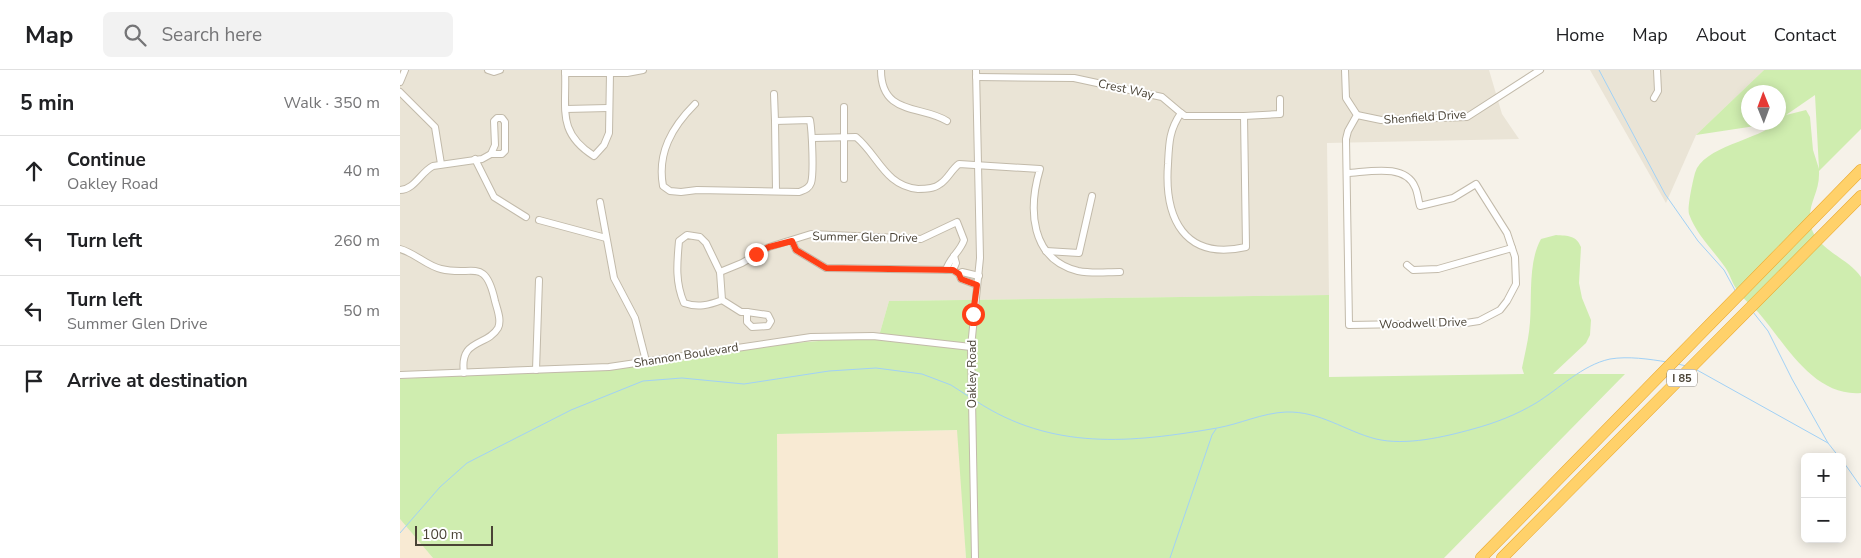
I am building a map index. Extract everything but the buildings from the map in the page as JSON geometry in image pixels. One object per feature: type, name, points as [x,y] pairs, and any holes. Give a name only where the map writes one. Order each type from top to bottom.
[{"type":"highway","points":[[1821,211],[1861,164]]},
{"type":"highway","name":"I 85","points":[[1481,558],[1861,170]]},
{"type":"highway","name":"I 85","points":[[1502,558],[1861,196]]},
{"type":"street","points":[[400,82],[405,70]]},
{"type":"street","points":[[488,70],[494,72],[500,70]]},
{"type":"street","points":[[610,73],[608,139],[594,156],[578,146],[570,134],[565,118],[565,71],[610,73],[643,70]]},
{"type":"street","points":[[881,70],[884,86],[890,97],[903,108],[917,112],[934,113],[947,121]]},
{"type":"street","points":[[1345,70],[1346,98],[1357,115]]},
{"type":"street","name":"Shenfield Drive","points":[[1357,115],[1381,120],[1468,117],[1540,70]]},
{"type":"street","points":[[1654,98],[1658,91],[1657,70]]},
{"type":"street","name":"Crest Way","points":[[976,74],[1074,78],[1162,97],[1181,113]]},
{"type":"street","name":"Oakley Road","points":[[976,74],[980,258],[971,346],[976,558]]},
{"type":"street","points":[[400,92],[435,127],[441,164]]},
{"type":"street","points":[[774,94],[776,191]]},
{"type":"street","points":[[1244,116],[1246,247],[1223,250],[1208,247],[1187,236],[1173,218],[1166,180],[1168,141],[1172,126],[1181,113],[1185,116],[1280,114],[1280,99]]},
{"type":"street","points":[[695,104],[682,116],[669,136],[660,171],[663,186],[670,191],[799,192],[806,190],[811,183],[812,138],[810,120],[775,121]]},
{"type":"street","points":[[566,108],[608,108]]},
{"type":"street","points":[[844,108],[844,179]]},
{"type":"street","name":"Woodwell Drive","points":[[1347,173],[1397,172],[1413,183],[1420,206],[1452,198],[1476,184],[1507,233],[1512,248],[1517,270],[1516,284],[1507,301],[1488,317],[1466,323],[1349,325],[1346,138],[1357,115]]},
{"type":"street","points":[[400,190],[409,188],[426,169],[441,164],[482,159],[491,154],[502,154],[505,151],[505,122],[502,118],[494,120],[495,145],[491,154]]},
{"type":"street","points":[[812,138],[856,137],[885,173],[898,182],[912,188],[935,187],[942,183],[959,164],[1040,170],[1034,192],[1033,215],[1038,238],[1046,251],[1057,262],[1071,269],[1102,274],[1120,272]]},
{"type":"street","points":[[475,159],[494,197],[526,217]]},
{"type":"street","points":[[1046,251],[1079,253],[1092,196]]},
{"type":"street","points":[[600,202],[614,278],[636,318],[646,361]]},
{"type":"street","points":[[539,220],[606,238]]},
{"type":"street","name":"Summer Glen Drive","points":[[720,272],[742,263],[769,247],[811,234],[921,239],[957,222],[964,240],[954,256],[949,259],[949,270]]},
{"type":"street","points":[[687,235],[700,237],[706,243],[720,272],[722,300],[704,306],[692,306],[684,303],[678,289],[679,241],[687,235]]},
{"type":"street","points":[[792,241],[796,250],[826,268],[949,270],[959,274],[962,272],[979,276]]},
{"type":"street","points":[[1407,265],[1413,270],[1438,269],[1512,248]]},
{"type":"street","points":[[400,249],[410,252],[441,269],[479,272],[492,284],[499,318],[498,328],[464,354],[464,373]]},
{"type":"street","points":[[959,274],[961,279],[977,285]]},
{"type":"street","points":[[536,370],[539,280]]},
{"type":"street","points":[[722,300],[741,312],[747,312]]},
{"type":"street","name":"Shannon Boulevard","points":[[400,375],[609,367],[811,337],[873,336],[971,346]]},
{"type":"shaded area","points":[[400,70],[1489,70],[1502,114],[1519,139],[1327,143],[1329,295],[889,301],[879,336],[770,345],[651,364],[400,379]]},
{"type":"shaded area","points":[[1590,70],[1764,70],[1748,85],[1741,85],[1741,92],[1696,135],[1666,203]]},
{"type":"shaded area","points":[[958,430],[966,558],[778,558],[777,434]]},
{"type":"shaded area","points":[[400,519],[433,558],[400,558]]},
{"type":"green space","points":[[1764,70],[1861,70],[1861,129],[1819,171],[1818,185],[1811,207],[1810,220],[1812,230],[1823,245],[1848,264],[1861,277],[1861,393],[1844,392],[1828,386],[1802,366],[1758,312],[1739,293],[1727,270],[1700,235],[1689,214],[1689,200],[1695,173],[1700,164],[1721,149],[1766,130],[1786,130],[1786,115],[1786,85],[1748,85]],"holes":[[[1815,95],[1819,169],[1813,150],[1810,117],[1806,110],[1786,115]]]},
{"type":"green space","points":[[1741,92],[1741,128],[1696,135]]},
{"type":"green space","points":[[1556,235],[1574,238],[1581,247],[1579,283],[1582,298],[1591,320],[1590,335],[1586,343],[1553,374],[1625,374],[1444,558],[966,558],[957,430],[777,434],[778,558],[433,558],[400,519],[400,379],[651,364],[770,345],[879,336],[889,301],[1329,295],[1329,377],[1524,374],[1522,368],[1531,312],[1531,280],[1534,258],[1541,239]]},
{"type":"waterway","points":[[1599,70],[1665,194],[1698,241],[1724,270],[1736,292]]},
{"type":"waterway","points":[[1753,312],[1768,331],[1792,379],[1828,443],[1836,453]]},
{"type":"waterway","points":[[976,401],[1005,417],[1034,428],[1063,435],[1093,439],[1154,437],[1185,433],[1226,426],[1268,414],[1286,412],[1310,415],[1365,436],[1400,442],[1437,438],[1505,418],[1536,403],[1590,366],[1610,359],[1646,359],[1667,362]]},
{"type":"waterway","points":[[1678,364],[1686,366]]},
{"type":"waterway","points":[[400,533],[440,487],[467,463],[571,410],[643,381],[682,378],[744,384],[829,371],[876,368],[922,374],[951,385],[968,396]]},
{"type":"waterway","points":[[1697,370],[1828,443]]},
{"type":"waterway","points":[[1170,558],[1212,435],[1216,429]]},
{"type":"waterway","points":[[1846,466],[1861,487]]},
{"type":"route","points":[[756,254],[769,247],[792,241],[796,250],[826,268],[839,270],[878,268],[953,270],[959,274],[961,279],[977,285],[973,314]]}]
